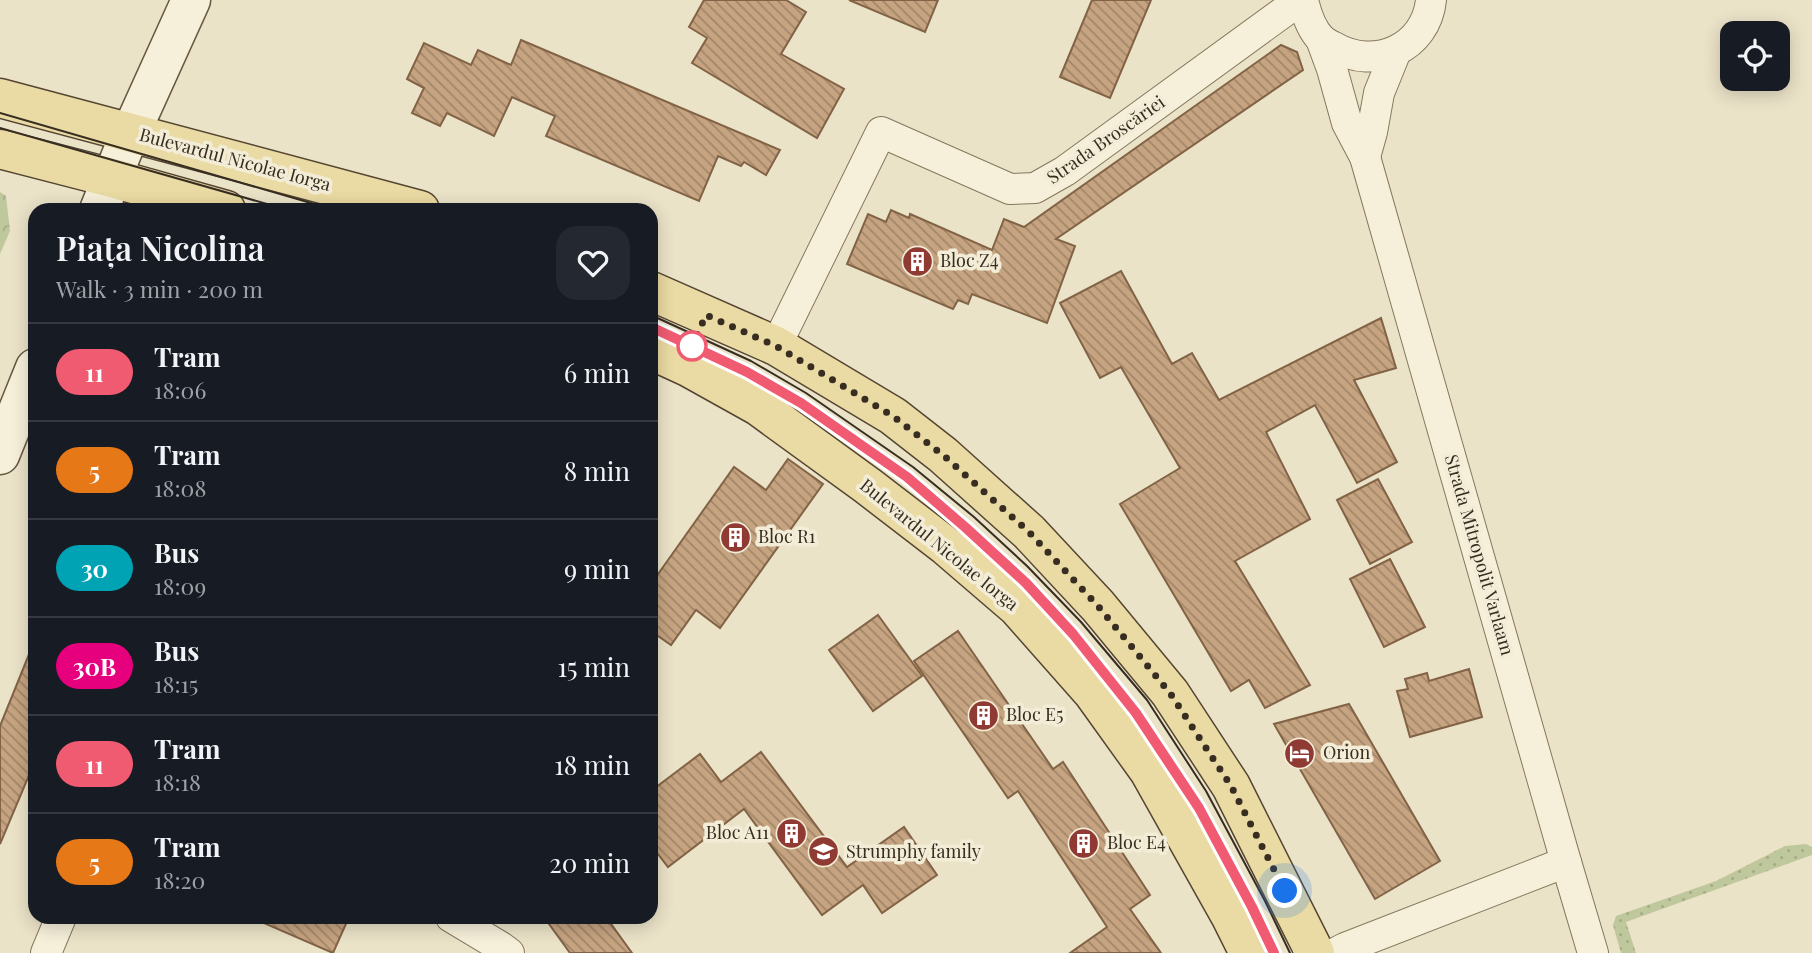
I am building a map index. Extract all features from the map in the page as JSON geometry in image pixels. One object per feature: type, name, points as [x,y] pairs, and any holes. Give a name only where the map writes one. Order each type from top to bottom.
[{"type":"main road","points":[[106,194],[191,0]]},
{"type":"main road","name":"Bulevardul Nicolae Iorga","points":[[0,98],[394,203]]},
{"type":"main road","points":[[0,149],[106,194],[174,203]]},
{"type":"main road","points":[[658,294],[776,346],[893,416],[943,455],[1029,532],[1098,606],[1170,693],[1231,786],[1315,953]]},
{"type":"main road","name":"Bulevardul Nicolae Iorga","points":[[658,353],[758,406],[946,546],[1017,607],[1093,693],[1149,771],[1249,953]]},
{"type":"main road","points":[[0,454],[28,385]]},
{"type":"street","name":"Strada Mitropolit Varlaam","points":[[1302,0],[1332,69],[1347,123],[1365,157],[1593,953]]},
{"type":"street","name":"Strada Broscăriei","points":[[776,346],[881,132],[1010,189],[1035,188],[1065,171],[1302,0]]},
{"type":"street","points":[[1321,39],[1345,54],[1362,58],[1380,57],[1409,43],[1426,19],[1432,0]]},
{"type":"street","points":[[1365,157],[1379,93],[1396,51]]},
{"type":"street","points":[[1335,953],[1566,862]]},
{"type":"street","points":[[46,953],[58,924]]},
{"type":"street","points":[[463,924],[509,953]]},
{"type":"green space","points":[[0,192],[6,196],[10,231],[0,254]]},
{"type":"green space","points":[[1806,844],[1812,847],[1812,855],[1626,922],[1636,953],[1621,953],[1613,925],[1616,916],[1716,881],[1785,846]]},
{"type":"building","points":[[704,0],[786,0],[806,12],[781,54],[844,89],[817,138],[692,63],[707,38],[689,27]]},
{"type":"building","points":[[849,0],[938,0],[925,32]]},
{"type":"building","points":[[1092,0],[1151,0],[1110,98],[1060,77]]},
{"type":"building","points":[[521,40],[780,150],[766,175],[744,162],[741,166],[718,156],[699,201],[546,136],[555,116],[512,97],[494,136],[447,113],[440,126],[412,113],[424,88],[407,79],[424,43],[471,65],[478,50],[511,65]]},
{"type":"building","points":[[1281,45],[1297,52],[1303,70],[1056,239],[1075,246],[1047,323],[972,294],[968,304],[958,300],[953,309],[847,264],[868,214],[886,222],[891,210],[909,218],[910,214],[992,250],[1004,219],[1024,227]]},
{"type":"building","points":[[1121,271],[1172,364],[1192,353],[1219,400],[1381,318],[1396,368],[1354,380],[1397,462],[1357,483],[1315,405],[1266,432],[1310,519],[1235,561],[1310,685],[1265,708],[1249,680],[1231,691],[1120,504],[1180,468],[1121,367],[1100,378],[1060,303]]},
{"type":"building","name":"Bloc R1","points":[[788,459],[823,484],[720,628],[696,610],[671,645],[658,636],[658,574],[734,467],[766,490]]},
{"type":"building","points":[[1378,479],[1412,542],[1370,564],[1337,500]]},
{"type":"building","points":[[1390,559],[1425,627],[1384,647],[1350,579]]},
{"type":"building","points":[[878,615],[922,676],[873,711],[829,650]]},
{"type":"building","points":[[958,631],[1053,769],[1063,762],[1150,895],[1130,909],[1161,953],[1070,953],[1107,927],[1018,791],[1008,798],[914,661]]},
{"type":"building","points":[[28,657],[28,778],[0,844],[0,726]]},
{"type":"building","points":[[1469,669],[1482,717],[1410,737],[1397,691],[1408,689],[1405,679],[1427,673],[1429,681]]},
{"type":"building","points":[[1349,704],[1440,861],[1375,899],[1274,724]]},
{"type":"building","points":[[761,752],[847,867],[904,827],[937,875],[882,913],[863,885],[822,915],[744,809],[668,867],[658,854],[658,786],[700,754],[721,782]]},
{"type":"building","points":[[266,924],[346,924],[333,953]]},
{"type":"building","points":[[549,924],[611,924],[632,953],[570,953]]},
{"type":"tram line","points":[[0,113],[311,203]]},
{"type":"tram line","points":[[0,128],[263,203]]},
{"type":"tram line","points":[[658,318],[751,361],[806,393],[913,467],[974,517],[1027,566],[1081,622],[1147,700],[1206,791],[1290,953]]},
{"type":"tram line","points":[[658,330],[747,372],[801,403],[907,477],[1026,583],[1073,634],[1136,713],[1199,808],[1253,907],[1274,953]]},
{"type":"tram line","name":"11","points":[[658,330],[747,372],[801,403],[907,477],[1026,583],[1073,634],[1136,713],[1199,808],[1274,953]]},
{"type":"place","name":"Bloc Z4","points":[[917,261]]},
{"type":"place","name":"Bloc R1","points":[[735,537]]},
{"type":"place","name":"Bloc E5","points":[[983,715]]},
{"type":"place","name":"Orion","points":[[1300,753]]},
{"type":"place","name":"Bloc A11","points":[[792,833]]},
{"type":"place","name":"Bloc E4","points":[[1084,843]]},
{"type":"place","name":"Strumphy family","points":[[823,852]]},
{"type":"route","points":[[692,346],[706,315],[776,346],[893,416],[943,455],[1029,532],[1098,606],[1170,693],[1231,786],[1285,891]]}]
